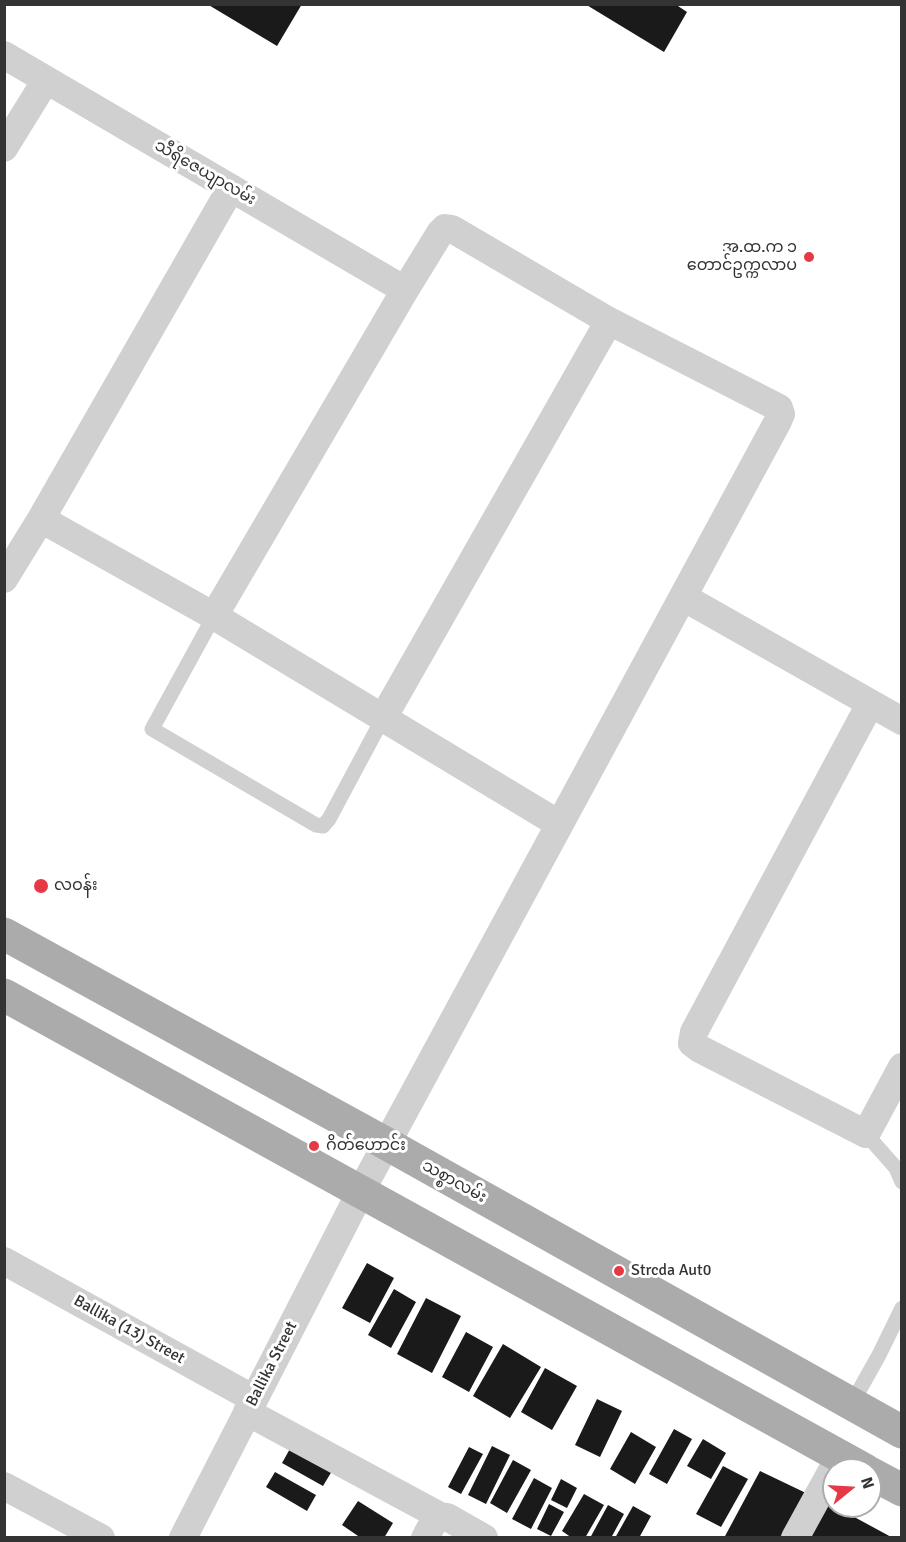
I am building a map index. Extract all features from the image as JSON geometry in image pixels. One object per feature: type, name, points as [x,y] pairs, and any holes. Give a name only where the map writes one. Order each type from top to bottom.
[{"type":"main road","name":"သစ္စာလမ်း","points":[[4,934],[387,1144],[902,1432]]},
{"type":"main road","points":[[4,995],[843,1458]]},
{"type":"main road","points":[[882,1479],[902,1490]]},
{"type":"street","name":"သီရိဇေယျာလမ်း","points":[[4,55],[405,290]]},
{"type":"street","points":[[4,148],[46,80]]},
{"type":"street","points":[[4,579],[41,519],[231,188]]},
{"type":"street","points":[[214,616],[405,290],[445,228],[452,229],[609,321],[383,718]]},
{"type":"street","name":"Ballika Street","points":[[183,1538],[361,1191],[781,414],[779,408],[609,321]]},
{"type":"street","points":[[41,519],[214,616],[559,824]]},
{"type":"street","points":[[683,597],[902,722]]},
{"type":"street","points":[[870,704],[694,1032],[692,1043],[866,1134],[902,1066]]},
{"type":"street","name":"Ballika (13) Street","points":[[4,1261],[251,1405],[432,1527],[447,1517],[484,1538]]},
{"type":"street","points":[[4,1486],[101,1538]]},
{"type":"street","points":[[795,1538],[822,1502]]},
{"type":"lane","points":[[214,616],[152,729],[316,825],[323,826],[330,819],[383,718]]},
{"type":"lane","points":[[866,1134],[896,1168],[902,1182]]},
{"type":"lane","points":[[851,1405],[902,1308]]},
{"type":"building","points":[[207,4],[302,4],[277,46]]},
{"type":"building","points":[[585,4],[675,4],[687,12],[664,52]]},
{"type":"building","points":[[367,1263],[394,1278],[370,1323],[342,1308]]},
{"type":"building","points":[[394,1289],[416,1302],[391,1348],[368,1335]]},
{"type":"building","points":[[426,1298],[461,1316],[432,1373],[397,1354]]},
{"type":"building","points":[[466,1332],[493,1347],[469,1392],[442,1377]]},
{"type":"building","points":[[503,1344],[541,1367],[510,1418],[473,1396]]},
{"type":"building","points":[[545,1368],[577,1386],[552,1430],[521,1412]]},
{"type":"building","points":[[597,1399],[622,1411],[600,1457],[575,1445]]},
{"type":"building","points":[[674,1429],[692,1439],[667,1484],[649,1474]]},
{"type":"building","points":[[631,1432],[656,1447],[635,1484],[610,1469]]},
{"type":"building","points":[[703,1439],[726,1453],[711,1479],[687,1466]]},
{"type":"building","points":[[492,1446],[510,1455],[486,1504],[468,1495]]},
{"type":"building","points":[[291,1447],[332,1471],[323,1486],[282,1463]]},
{"type":"building","points":[[469,1447],[483,1454],[461,1494],[448,1487]]},
{"type":"building","points":[[513,1460],[531,1470],[507,1513],[490,1503]]},
{"type":"building","points":[[723,1466],[748,1479],[721,1527],[696,1514]]},
{"type":"building","points":[[760,1471],[808,1494],[784,1538],[724,1538]]},
{"type":"building","points":[[275,1472],[316,1495],[307,1511],[266,1487]]},
{"type":"building","points":[[534,1478],[552,1488],[531,1529],[512,1519]]},
{"type":"building","points":[[561,1479],[577,1488],[567,1508],[551,1500]]},
{"type":"building","points":[[584,1494],[604,1505],[585,1538],[572,1538],[562,1531]]},
{"type":"building","points":[[358,1501],[393,1523],[384,1538],[361,1538],[342,1525]]},
{"type":"building","points":[[549,1504],[564,1512],[551,1536],[537,1529]]},
{"type":"building","points":[[608,1505],[624,1514],[611,1538],[590,1538]]},
{"type":"building","points":[[633,1506],[651,1516],[639,1538],[615,1538]]},
{"type":"building","points":[[822,1515],[822,1518],[856,1518],[893,1538],[809,1538]]},
{"type":"place","name":"အ.ထ.က ၁ တောင်ဥက္ကလာပ","points":[[809,257]]},
{"type":"place","name":"လဝန်း","points":[[41,886]]},
{"type":"place","name":"ဂိတ်ဟောင်း","points":[[314,1146]]},
{"type":"place","name":"Strcda Aut0","points":[[619,1271]]}]
